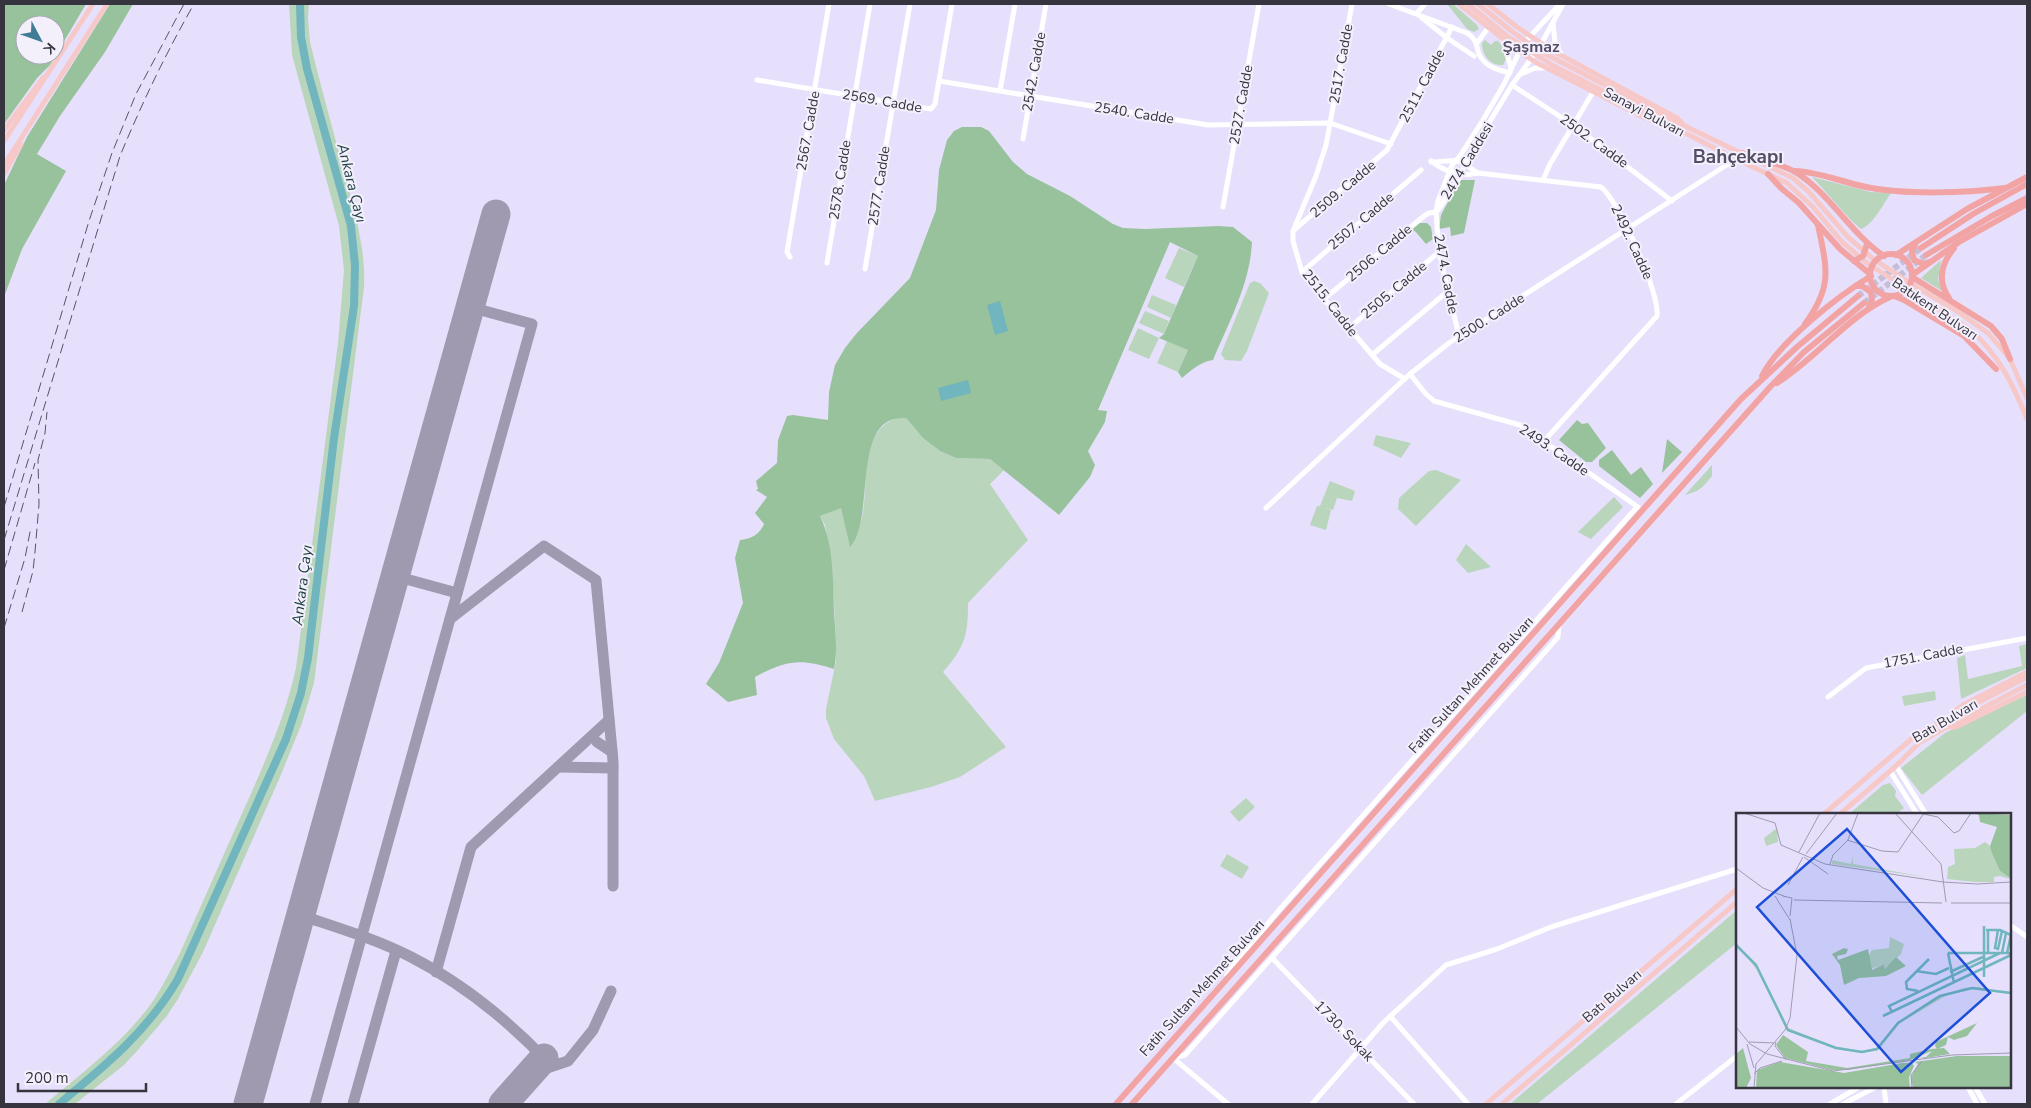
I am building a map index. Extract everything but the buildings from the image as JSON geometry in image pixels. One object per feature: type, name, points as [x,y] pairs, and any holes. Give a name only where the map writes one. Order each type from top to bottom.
[{"type":"highway","points":[[1742,153],[1794,175],[1825,197],[1850,227],[1884,256]]},
{"type":"highway","points":[[1794,175],[1806,171],[1867,188],[1895,190],[1952,192],[2005,188]]},
{"type":"highway","points":[[1768,174],[1870,275],[1874,288],[1880,293],[1904,300],[1964,336],[1996,369]]},
{"type":"highway","points":[[1761,380],[1767,366],[1799,332],[1870,275],[1873,264],[1884,256],[1896,255],[1967,210],[2027,177]]},
{"type":"highway","points":[[1921,248],[1973,214],[2027,184]]},
{"type":"highway","points":[[1926,255],[1992,216],[2027,198]]},
{"type":"highway","points":[[1893,296],[1907,289],[1912,276],[1959,242],[2027,204]]},
{"type":"highway","points":[[1799,332],[1820,303],[1826,280],[1825,261],[1818,224]]},
{"type":"highway","points":[[1921,239],[1912,251],[1914,260],[1924,264],[1935,259]]},
{"type":"highway","points":[[1952,301],[1942,283],[1942,272],[1948,256],[1959,242]]},
{"type":"highway","points":[[1854,261],[1864,256],[1868,244]]},
{"type":"highway","points":[[1896,255],[1908,263],[1912,276],[1991,326],[2002,340],[2010,359]]},
{"type":"highway","points":[[1853,287],[1862,286],[1871,292],[1872,300],[1866,306]]},
{"type":"highway","name":"Fatih Sultan Mehmet Bulvarı","points":[[1116,1104],[1761,380],[1858,296]]},
{"type":"highway","name":"Fatih Sultan Mehmet Bulvarı","points":[[1132,1104],[1770,388],[1804,352],[1866,306],[1893,296]]},
{"type":"main road","points":[[4,141],[93,4]]},
{"type":"main road","points":[[4,165],[107,4]]},
{"type":"main road","points":[[1459,4],[1503,40],[1531,59],[1645,118],[1679,130]]},
{"type":"main road","name":"Sanayi Bulvarı","points":[[1468,4],[1528,51],[1736,160],[1787,183],[1813,207],[1852,251],[1886,276]]},
{"type":"main road","name":"Sanayi Bulvarı","points":[[1478,4],[1514,34],[1540,51],[1684,126],[1742,153]]},
{"type":"main road","points":[[1488,4],[1530,36],[1562,56],[1677,118],[1684,126]]},
{"type":"main road","points":[[1503,40],[1508,39],[1514,32],[1512,23]]},
{"type":"main road","points":[[1554,72],[1551,68],[1552,62],[1555,58],[1562,56]]},
{"type":"main road","points":[[4,130],[36,85],[50,71]]},
{"type":"main road","points":[[4,174],[33,120]]},
{"type":"main road","name":"Batıkent Bulvarı","points":[[1794,175],[1857,246],[1891,271],[1974,322],[1989,334],[2010,359],[2027,398]]},
{"type":"main road","name":"Batıkent Bulvarı","points":[[1886,276],[1971,330],[1990,348],[2002,366],[2027,419]]},
{"type":"main road","points":[[1990,348],[1996,369]]},
{"type":"main road","points":[[1953,715],[1962,705],[2027,672]]},
{"type":"main road","name":"Batı Bulvarı","points":[[1825,813],[1916,735],[2027,677]]},
{"type":"main road","name":"Batı Bulvarı","points":[[1841,813],[1896,766],[1920,742],[2027,686]]},
{"type":"main road","points":[[1945,728],[1956,727],[2027,692]]},
{"type":"main road","name":"Batı Bulvarı","points":[[1486,1104],[1736,890]]},
{"type":"main road","name":"Batı Bulvarı","points":[[1502,1104],[1736,903]]},
{"type":"street","name":"2567. Cadde","points":[[790,256],[787,252],[829,4]]},
{"type":"street","name":"2578. Cadde","points":[[827,263],[870,4]]},
{"type":"street","name":"2577. Cadde","points":[[865,269],[910,4]]},
{"type":"street","name":"2569. Cadde","points":[[757,80],[931,109],[935,104],[952,4]]},
{"type":"street","points":[[1000,91],[1015,4]]},
{"type":"street","name":"2542. Cadde","points":[[1023,139],[1046,4]]},
{"type":"street","name":"2527. Cadde","points":[[1223,207],[1260,4]]},
{"type":"street","name":"2517. Cadde","points":[[1330,123],[1352,4]]},
{"type":"street","points":[[1389,4],[1468,33],[1477,43],[1480,56],[1488,65],[1498,71],[1511,71],[1503,40]]},
{"type":"street","points":[[1417,14],[1425,4]]},
{"type":"street","name":"2474 Caddesi","points":[[1436,212],[1464,170],[1464,164],[1512,85],[1542,43],[1562,4]]},
{"type":"street","name":"2474 Caddesi","points":[[1436,212],[1449,171],[1483,120],[1520,52],[1530,36],[1562,4]]},
{"type":"street","points":[[1417,14],[1447,38],[1474,56]]},
{"type":"street","points":[[1553,22],[1555,42],[1562,56]]},
{"type":"street","name":"2511. Cadde","points":[[1391,144],[1452,27]]},
{"type":"street","points":[[1477,43],[1488,28]]},
{"type":"street","points":[[1519,75],[1532,69],[1548,68]]},
{"type":"street","name":"2540. Cadde","points":[[939,80],[1208,125],[1330,123]]},
{"type":"street","name":"2502. Cadde","points":[[1512,85],[1573,125],[1672,201]]},
{"type":"street","points":[[1543,180],[1550,164],[1593,92]]},
{"type":"street","points":[[1293,230],[1320,164],[1330,123],[1391,144]]},
{"type":"street","name":"2509. Cadde","points":[[1293,230],[1383,155],[1391,144]]},
{"type":"street","name":"2500. Cadde","points":[[1266,508],[1410,374],[1459,336],[1736,160]]},
{"type":"street","points":[[1455,161],[1464,164],[1478,173],[1460,175],[1431,162],[1446,163],[1455,161]]},
{"type":"street","name":"2507. Cadde","points":[[1302,272],[1421,170]]},
{"type":"street","name":"2492. Cadde","points":[[1478,173],[1601,187],[1611,197],[1648,274],[1655,297],[1657,316],[1544,441]]},
{"type":"street","name":"2506. Cadde","points":[[1324,299],[1429,212],[1436,212]]},
{"type":"street","name":"2474. Cadde","points":[[1436,212],[1439,252],[1459,336]]},
{"type":"street","name":"2515. Cadde","points":[[1293,230],[1293,241],[1302,272],[1372,355],[1389,370],[1405,379]]},
{"type":"street","name":"2505. Cadde","points":[[1349,328],[1439,252]]},
{"type":"street","points":[[1372,355],[1448,291]]},
{"type":"street","name":"2493. Cadde","points":[[1410,374],[1425,394],[1434,401],[1515,423],[1544,441],[1643,511]]},
{"type":"street","points":[[1218,989],[1238,959],[1280,909],[1637,506]]},
{"type":"street","points":[[1173,1058],[1185,1054],[1546,652],[1558,637],[1559,624]]},
{"type":"street","name":"1751. Cadde","points":[[1828,697],[1866,668],[2027,638]]},
{"type":"street","points":[[1896,766],[1925,813]]},
{"type":"street","points":[[1890,771],[1916,813]]},
{"type":"street","points":[[1312,1104],[1390,1016],[1446,965],[1497,949],[1551,927],[1736,869]]},
{"type":"street","points":[[2011,925],[2027,937]]},
{"type":"street","points":[[1272,946],[1298,928]]},
{"type":"street","name":"1730. Sokak","points":[[1272,958],[1362,1048],[1414,1104]]},
{"type":"street","points":[[1390,1016],[1468,1104]]},
{"type":"street","points":[[1676,1104],[1736,1057]]},
{"type":"street","points":[[1173,1058],[1228,1104]]},
{"type":"street","points":[[1846,1088],[1846,1094]]},
{"type":"street","points":[[1830,1104],[1858,1088]]},
{"type":"street","points":[[1843,1104],[1874,1088]]},
{"type":"street","points":[[1884,1088],[1886,1104]]},
{"type":"street","points":[[1969,1088],[1977,1104]]},
{"type":"street","points":[[1976,1088],[1985,1104]]},
{"type":"shaded area","points":[[4,4],[86,4],[65,40],[65,15],[15,15],[15,65],[50,65],[37,78],[4,124]]},
{"type":"shaded area","points":[[110,4],[133,4],[105,52],[60,116],[37,154],[66,171],[22,249],[4,297],[4,185],[27,137]]},
{"type":"shaded area","points":[[289,4],[309,4],[310,42],[356,219],[362,246],[364,273],[364,287],[314,683],[302,723],[280,777],[203,952],[178,999],[166,1017],[124,1065],[75,1104],[45,1104],[129,1030],[142,1016],[160,989],[180,953],[264,763],[279,726],[296,668],[338,343],[344,270],[339,226],[292,55]]},
{"type":"shaded area","points":[[1447,4],[1453,4],[1479,29],[1474,32],[1467,29]]},
{"type":"shaded area","points":[[1485,40],[1491,45],[1498,41],[1503,47],[1506,59],[1503,65],[1494,64],[1485,55],[1482,43]]},
{"type":"shaded area","points":[[962,127],[981,127],[989,131],[1013,162],[1027,174],[1070,196],[1113,224],[1123,228],[1233,227],[1252,242],[1243,288],[1232,317],[1213,360],[1200,364],[1182,378],[1178,372],[1188,350],[1159,338],[1164,334],[1198,256],[1170,242],[1098,410],[1107,411],[1105,422],[1088,451],[1095,465],[1090,477],[1059,515],[990,459],[956,458],[940,451],[923,438],[906,418],[888,421],[877,432],[870,449],[862,514],[858,533],[850,547],[841,508],[820,516],[825,527],[832,563],[836,647],[834,669],[803,662],[785,664],[755,677],[757,695],[728,702],[706,684],[719,663],[743,603],[735,558],[740,540],[755,535],[764,524],[755,513],[767,497],[756,490],[758,489],[756,481],[777,463],[778,440],[787,416],[793,415],[828,420],[829,392],[835,365],[856,334],[910,278],[936,210],[939,170],[947,140],[954,131]]},
{"type":"shaded area","points":[[1812,177],[1871,192],[1891,193],[1870,223],[1861,229]]},
{"type":"shaded area","points":[[1460,180],[1475,180],[1464,233],[1451,236],[1450,227],[1439,229],[1441,215]]},
{"type":"shaded area","points":[[1420,223],[1427,223],[1431,227],[1433,239],[1426,244],[1415,231],[1412,232],[1411,230]]},
{"type":"shaded area","points":[[1179,248],[1198,256],[1184,287],[1165,278]]},
{"type":"shaded area","points":[[1941,260],[1938,280],[1942,291],[1921,278]]},
{"type":"shaded area","points":[[1254,281],[1260,283],[1269,293],[1247,351],[1241,361],[1225,360],[1221,354],[1250,283]]},
{"type":"shaded area","points":[[1152,295],[1176,305],[1171,318],[1147,307]]},
{"type":"shaded area","points":[[1000,301],[1008,331],[995,335],[987,305]]},
{"type":"shaded area","points":[[1145,311],[1169,321],[1164,334],[1139,323]]},
{"type":"shaded area","points":[[1138,328],[1159,338],[1149,359],[1128,350]]},
{"type":"shaded area","points":[[1167,341],[1188,350],[1178,372],[1157,363]]},
{"type":"shaded area","points":[[968,380],[971,393],[941,401],[938,388]]},
{"type":"shaded area","points":[[899,417],[906,418],[923,438],[940,451],[956,458],[990,459],[1004,470],[990,484],[1028,540],[968,603],[964,640],[961,648],[943,672],[1006,747],[960,777],[931,787],[875,801],[864,776],[834,739],[826,718],[826,709],[836,661],[836,641],[832,565],[825,525],[820,516],[841,507],[850,546],[862,518],[871,446],[877,434],[886,424]]},
{"type":"shaded area","points":[[1577,420],[1582,424],[1588,423],[1606,448],[1592,462],[1586,462],[1559,440]]},
{"type":"shaded area","points":[[1376,435],[1411,443],[1401,458],[1373,445]]},
{"type":"shaded area","points":[[1667,439],[1682,452],[1662,473]]},
{"type":"shaded area","points":[[1612,450],[1631,475],[1641,467],[1653,484],[1640,498],[1599,466],[1599,460]]},
{"type":"shaded area","points":[[1712,465],[1712,476],[1706,483],[1697,490],[1685,495]]},
{"type":"shaded area","points":[[1436,470],[1461,480],[1416,526],[1398,509],[1399,498],[1429,471]]},
{"type":"shaded area","points":[[1330,481],[1355,491],[1352,501],[1337,498],[1333,510],[1321,507],[1331,510],[1326,530],[1310,525]]},
{"type":"shaded area","points":[[1614,497],[1623,507],[1591,539],[1578,532]]},
{"type":"shaded area","points":[[1466,544],[1491,567],[1468,573],[1456,560]]},
{"type":"shaded area","points":[[2027,644],[2027,668],[1961,699],[1957,658],[1965,655],[1968,679],[2022,666],[2019,646]]},
{"type":"shaded area","points":[[1935,691],[1936,700],[1904,706],[1902,696]]},
{"type":"shaded area","points":[[2027,695],[2027,711],[1922,795],[1901,768],[1945,733]]},
{"type":"shaded area","points":[[1890,783],[1896,791],[1895,796],[1904,808],[1897,813],[1850,813],[1883,785]]},
{"type":"shaded area","points":[[1246,798],[1255,807],[1239,822],[1230,812]]},
{"type":"shaded area","points":[[1227,854],[1249,867],[1242,879],[1220,866]]},
{"type":"shaded area","points":[[1736,911],[1736,944],[1537,1104],[1510,1104]]},
{"type":"waterway","name":"Ankara Çayı","points":[[59,1104],[109,1062],[139,1032],[153,1016],[178,979],[286,739],[301,693],[308,658],[334,438],[354,306],[355,265],[351,226],[307,69],[301,37],[300,4]]},
{"type":"taxiway","points":[[315,1104],[532,324],[470,307]]},
{"type":"taxiway","points":[[450,619],[544,546],[596,580],[613,761],[613,886]]},
{"type":"taxiway","points":[[395,576],[457,593]]},
{"type":"taxiway","points":[[436,972],[471,847],[609,720]]},
{"type":"taxiway","points":[[597,742],[612,752]]},
{"type":"taxiway","points":[[558,767],[613,768]]},
{"type":"taxiway","points":[[300,915],[357,934],[411,957],[429,967],[464,989],[498,1015],[544,1058]]},
{"type":"taxiway","points":[[353,1104],[396,951]]},
{"type":"taxiway","points":[[541,1061],[550,1067],[568,1061],[593,1030],[611,991]]},
{"type":"runway","points":[[248,1104],[496,214]]},
{"type":"runway","points":[[503,1104],[544,1058]]},
{"type":"tunnel","points":[[1858,296],[1921,248]]},
{"type":"tunnel","points":[[1864,303],[1926,255]]},
{"type":"railway","points":[[4,507],[89,221],[112,153],[136,94],[184,4]]},
{"type":"railway","points":[[4,540],[120,156],[155,78],[194,4]]},
{"type":"railway","points":[[22,612],[33,571],[39,504],[38,460],[45,433],[47,412]]},
{"type":"railway","points":[[4,570],[35,463]]},
{"type":"railway","points":[[4,628],[25,558],[31,527]]},
{"type":"district","name":"Şaşmaz","points":[[1531,47]]},
{"type":"district","name":"Bahçekapı","points":[[1738,157]]}]
